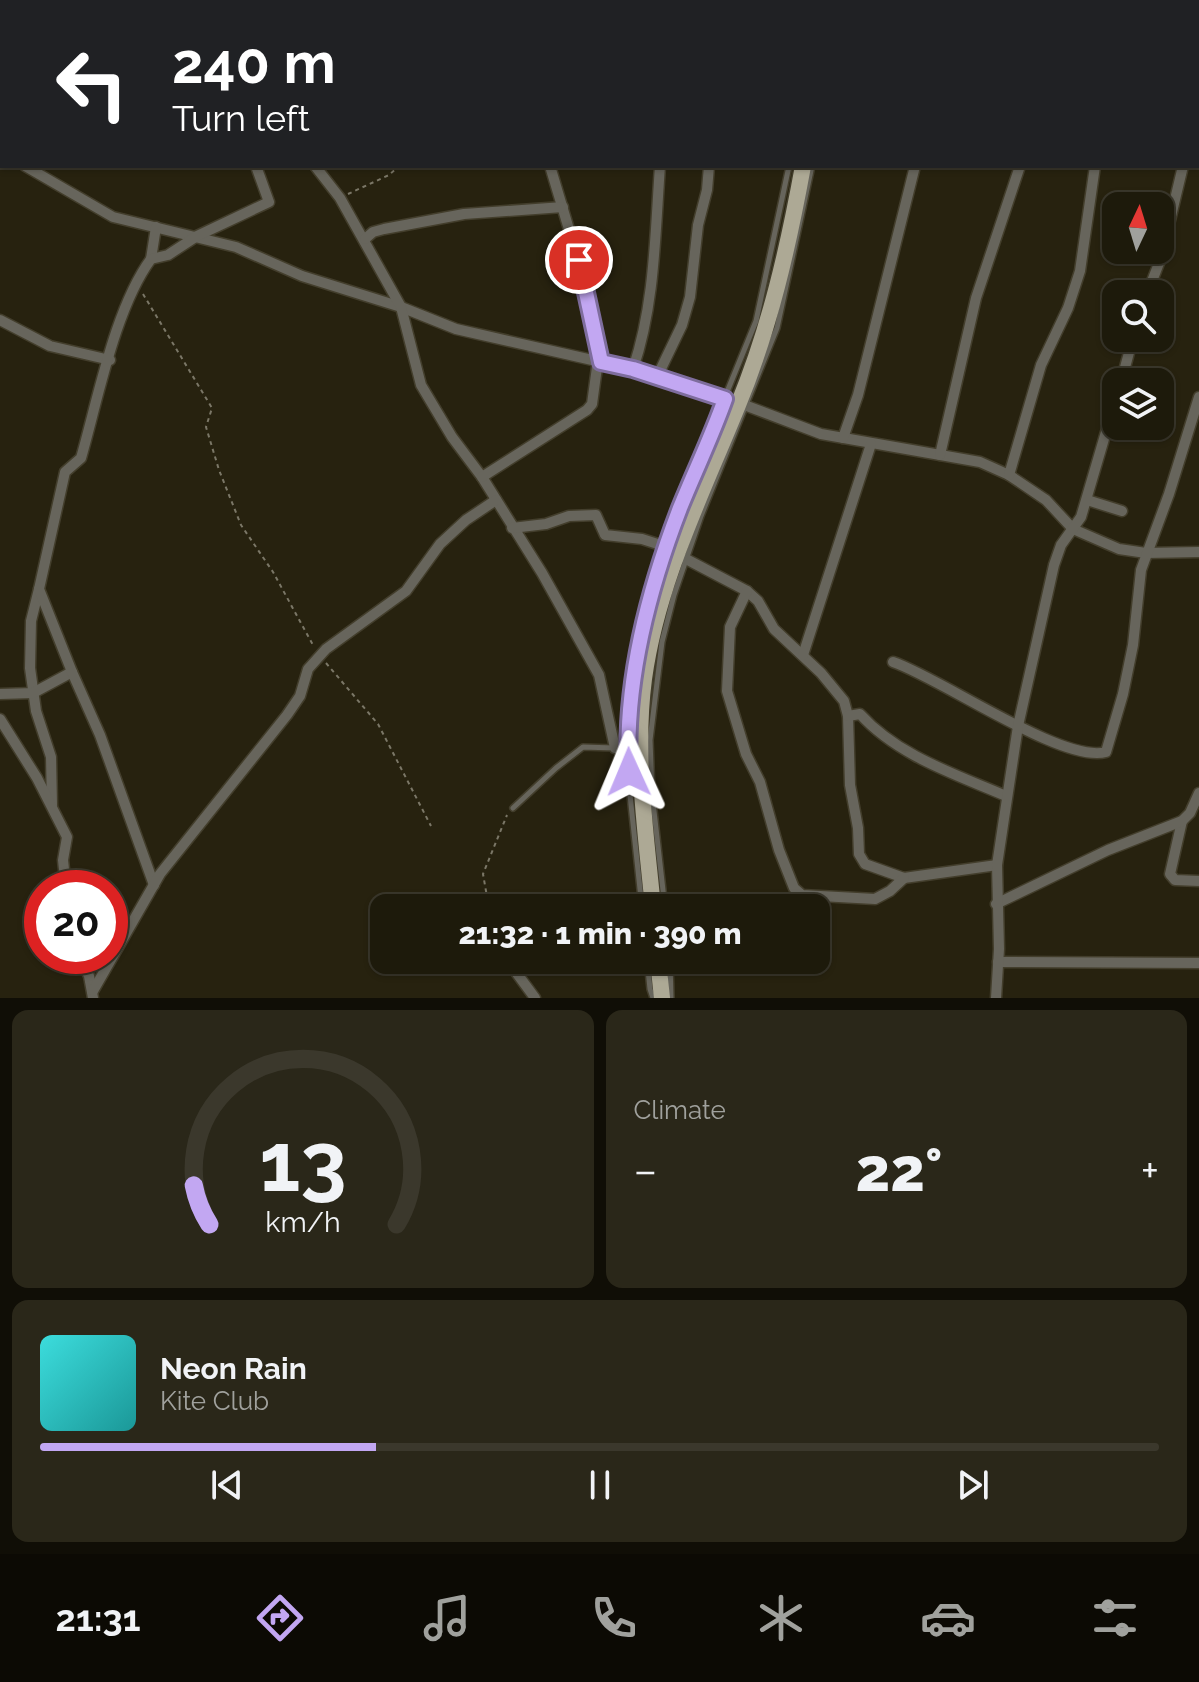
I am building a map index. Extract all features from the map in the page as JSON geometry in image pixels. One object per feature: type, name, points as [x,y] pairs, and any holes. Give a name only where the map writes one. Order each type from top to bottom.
[{"type":"main road","points":[[652,894],[643,814],[640,714],[644,676],[658,612],[679,550],[767,327],[787,252],[803,168]]},
{"type":"main road","points":[[659,974],[662,998]]},
{"type":"street","points":[[28,168],[113,217],[236,247],[302,276],[401,307],[456,329],[633,369],[725,399]]},
{"type":"street","points":[[151,259],[168,255],[197,236],[269,202],[257,168]]},
{"type":"street","points":[[317,168],[340,198],[365,239],[401,307],[421,385],[542,573],[599,675],[615,748],[628,750]]},
{"type":"street","points":[[482,477],[592,404],[600,361],[586,286],[551,168]]},
{"type":"street","points":[[633,369],[643,338],[649,301],[660,168]]},
{"type":"street","points":[[657,377],[682,325],[690,297],[709,168]]},
{"type":"street","points":[[843,438],[858,395],[915,168]]},
{"type":"street","points":[[940,455],[976,298],[1019,168]]},
{"type":"street","points":[[1009,475],[1041,365],[1068,308],[1080,271],[1095,168]]},
{"type":"street","points":[[1152,280],[1161,258],[1183,168]]},
{"type":"street","points":[[365,239],[373,232],[384,229],[464,214],[563,207]]},
{"type":"street","points":[[52,805],[51,757],[33,693],[30,630],[65,472],[81,458],[118,329],[151,259],[156,227]]},
{"type":"street","points":[[0,320],[50,346],[110,360]]},
{"type":"street","points":[[893,662],[914,669],[1018,726],[1064,747],[1098,754],[1106,752],[1133,645],[1141,570],[1199,397]]},
{"type":"street","points":[[747,406],[821,434],[980,462],[1009,475],[1046,500],[1073,529],[1119,549],[1146,553],[1199,552]]},
{"type":"street","points":[[996,998],[997,865],[1018,726],[1054,565],[1061,545],[1087,500],[1104,440]]},
{"type":"street","points":[[803,655],[871,444]]},
{"type":"street","points":[[93,994],[154,885],[188,836],[287,715],[300,696],[308,669],[353,628],[406,591],[440,544],[466,520],[496,500]]},
{"type":"street","points":[[1087,500],[1122,511]]},
{"type":"street","points":[[512,528],[546,524],[569,516],[596,515],[605,535],[642,539],[667,547]]},
{"type":"street","points":[[686,559],[747,591],[758,601],[774,629],[803,655],[844,701],[848,716],[850,785],[859,854],[872,868],[904,878],[997,865]]},
{"type":"street","points":[[39,589],[100,735],[154,885]]},
{"type":"street","points":[[747,591],[730,627],[727,691],[794,888],[802,895],[875,899],[904,878]]},
{"type":"street","points":[[0,694],[33,693],[72,672]]},
{"type":"street","points":[[848,716],[860,714],[905,751],[1006,796]]},
{"type":"street","points":[[0,719],[52,805],[68,842],[63,860],[64,870]]},
{"type":"street","points":[[996,904],[1108,850],[1182,821],[1190,813],[1199,793]]},
{"type":"street","points":[[1182,821],[1170,874],[1175,880],[1199,881]]},
{"type":"street","points":[[998,962],[1199,963]]},
{"type":"street","points":[[86,974],[93,994]]},
{"type":"street","points":[[517,974],[535,998]]},
{"type":"lane","points":[[641,894],[628,750],[640,637],[652,588],[667,547],[756,321],[789,168]]},
{"type":"lane","points":[[663,894],[652,793],[650,740],[662,642],[674,595],[701,516],[777,328],[798,244],[812,168]]},
{"type":"lane","points":[[513,808],[583,747],[615,748]]},
{"type":"lane","points":[[648,974],[653,998]]},
{"type":"lane","points":[[670,974],[671,998]]},
{"type":"path","points":[[340,198],[389,175],[397,168]]},
{"type":"path","points":[[137,285],[212,408],[206,427],[241,525],[273,572],[320,656],[378,724],[431,826]]},
{"type":"path","points":[[487,894],[483,874],[504,820],[513,808]]},
{"type":"route","points":[[579,260],[601,362],[633,369],[725,399],[680,507],[652,588],[640,637],[633,689],[627,739],[629,772]]}]
